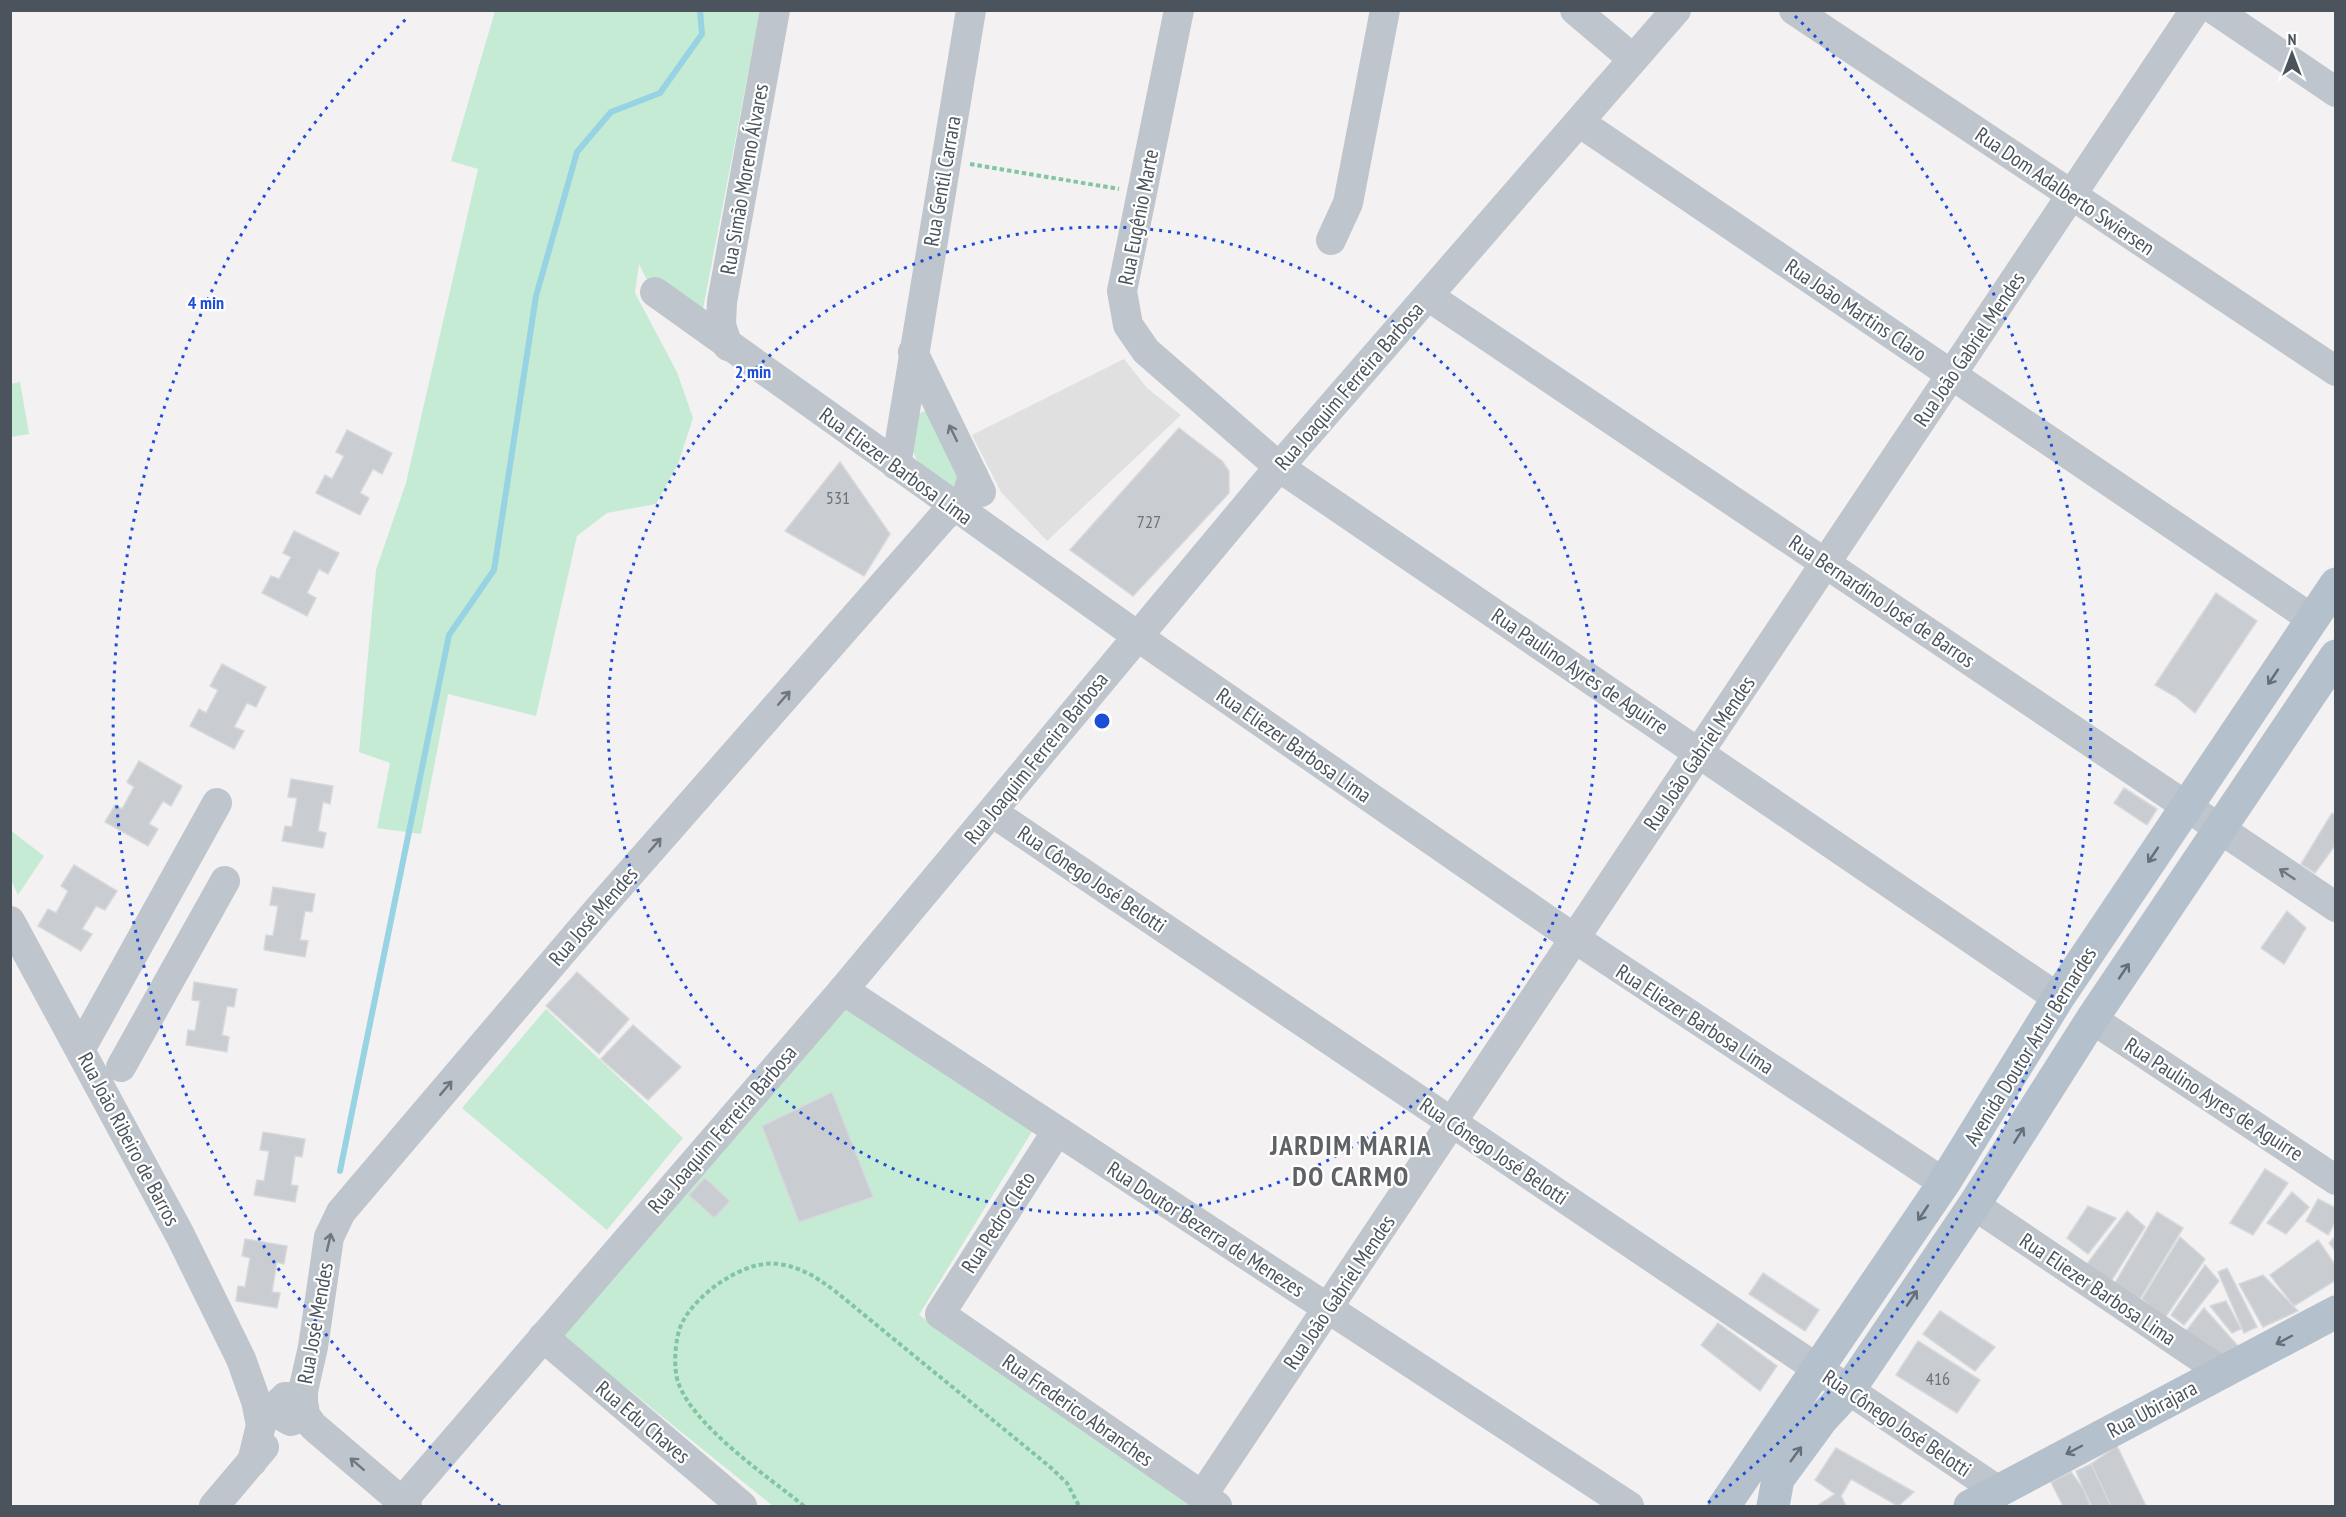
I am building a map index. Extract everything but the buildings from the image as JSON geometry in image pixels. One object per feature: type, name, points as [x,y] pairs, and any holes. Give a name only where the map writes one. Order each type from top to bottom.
[{"type":"main road","name":"Avenida Doutor Artur Bernardes","points":[[1736,1501],[1817,1369],[1944,1183],[2058,998],[2336,584]]},
{"type":"main road","name":"Avenida Doutor Artur Bernardes","points":[[1773,1506],[1778,1479],[1822,1419],[1849,1390],[1974,1205],[2092,1019],[2336,656]]},
{"type":"main road","name":"Rua Ubirajara","points":[[1983,1498],[2336,1312]]},
{"type":"street","name":"Rua Simão Moreno Álvares","points":[[728,346],[721,325],[722,302],[775,10]]},
{"type":"street","name":"Rua Gentil Carrara","points":[[896,465],[971,10]]},
{"type":"street","name":"Rua Eugênio Marte","points":[[1179,10],[1122,291],[1128,325],[1146,351],[1279,467]]},
{"type":"street","points":[[1331,240],[1348,203],[1385,10]]},
{"type":"street","points":[[1575,10],[1633,59]]},
{"type":"street","name":"Rua Joaquim Ferreira Barbosa","points":[[402,1505],[543,1337],[843,990],[1279,467],[1676,10]]},
{"type":"street","name":"Rua Dom Adalberto Swiersen","points":[[1794,10],[2336,370]]},
{"type":"street","name":"Rua João Gabriel Mendes","points":[[1210,1502],[1328,1309],[2195,10]]},
{"type":"street","points":[[2215,10],[2336,92]]},
{"type":"street","name":"Rua João Martins Claro","points":[[1579,122],[2312,619]]},
{"type":"street","name":"Rua Eliezer Barbosa Lima","points":[[655,292],[1005,543],[1575,939],[1944,1183]]},
{"type":"street","name":"Rua Bernardino José de Barros","points":[[1428,296],[2336,907]]},
{"type":"street","name":"Rua Gentil Carrara","points":[[867,444],[878,436],[913,352]]},
{"type":"street","points":[[913,352],[1005,543]]},
{"type":"street","name":"Rua Paulino Ayres de Aguirre","points":[[1279,467],[2058,998]]},
{"type":"street","name":"Rua José Mendes","points":[[299,1407],[329,1237],[341,1212],[597,911],[954,507],[967,496],[973,475]]},
{"type":"street","points":[[81,1048],[217,803]]},
{"type":"street","name":"Rua Cônego José Belotti","points":[[992,812],[1849,1390],[1983,1498]]},
{"type":"street","points":[[121,1067],[225,881]]},
{"type":"street","name":"Rua João Ribeiro de Barros","points":[[11,924],[81,1048],[180,1235],[241,1359],[256,1401],[261,1425],[252,1462]]},
{"type":"street","points":[[117,985],[154,1006]]},
{"type":"street","name":"Rua Doutor Bezerra de Menezes","points":[[843,990],[1629,1506]]},
{"type":"street","name":"Rua Paulino Ayres de Aguirre","points":[[2092,1019],[2336,1180]]},
{"type":"street","name":"Rua Pedro Cleto","points":[[940,1314],[1057,1131]]},
{"type":"street","name":"Rua Eliezer Barbosa Lima","points":[[1974,1205],[2222,1372]]},
{"type":"street","name":"Rua Frederico Abranches","points":[[940,1314],[1210,1502]]},
{"type":"street","name":"Rua Edu Chaves","points":[[543,1337],[742,1506]]},
{"type":"street","name":"Rua João Ribeiro de Barros","points":[[214,1506],[277,1429],[299,1407],[271,1389],[241,1359]]},
{"type":"street","points":[[299,1407],[313,1426],[402,1505]]},
{"type":"path","points":[[945,159],[1142,193]]},
{"type":"path","points":[[804,1506],[708,1426],[687,1401],[678,1380],[677,1353],[682,1324],[699,1301],[716,1287],[733,1274],[754,1266],[777,1263],[805,1270],[835,1291],[1049,1466],[1067,1483],[1079,1506]]},
{"type":"shaded area","points":[[1124,359],[1147,388],[1181,415],[1047,541],[1001,492],[972,435]]},
{"type":"green space","points":[[495,11],[760,11],[703,309],[649,284],[639,264],[635,293],[677,372],[693,418],[678,464],[656,504],[607,513],[577,536],[536,716],[448,694],[421,834],[377,828],[390,763],[359,752],[376,570],[406,483],[478,169],[451,161]]},
{"type":"green space","points":[[20,382],[29,434],[11,437],[11,384]]},
{"type":"green space","points":[[928,411],[965,473],[954,488],[928,471],[915,457],[912,449],[911,439],[916,418],[919,414]]},
{"type":"green space","points":[[10,830],[44,856],[18,895],[11,880]]},
{"type":"green space","points":[[848,1003],[1036,1125],[919,1315],[1201,1506],[773,1506],[561,1335]]},
{"type":"green space","points":[[546,1009],[683,1138],[607,1230],[462,1108]]},
{"type":"waterway","points":[[340,1171],[449,635],[494,570],[536,296],[577,152],[611,112],[660,93],[702,34],[700,10]]},
{"type":"district","name":"JARDIM MARIA DO CARMO","points":[[1351,1160]]}]
